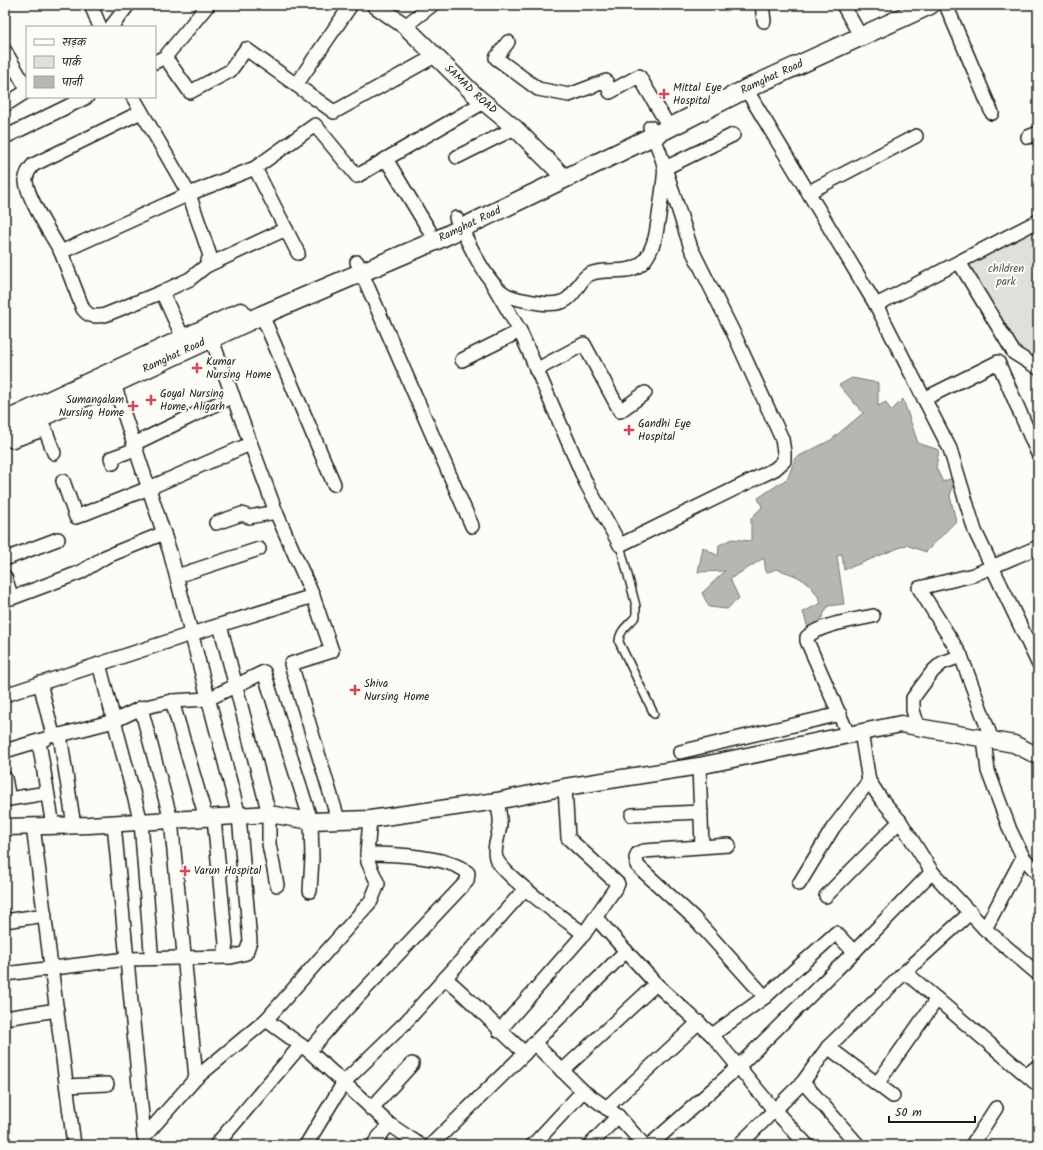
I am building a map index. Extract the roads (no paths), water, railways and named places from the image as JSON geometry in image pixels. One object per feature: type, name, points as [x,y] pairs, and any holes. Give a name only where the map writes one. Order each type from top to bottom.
[{"type":"main road","name":"Ramghat Road","points":[[112,377],[212,340],[360,268],[459,223],[656,128],[746,89],[797,61],[907,5]]},
{"type":"main road","name":"Ramghat Road","points":[[656,128],[731,86],[797,61],[930,5]]},
{"type":"main road","name":"Ramghat Road","points":[[6,429],[112,377],[183,338],[360,268],[429,230],[459,223]]},
{"type":"street","points":[[91,5],[100,26]]},
{"type":"street","points":[[112,26],[128,5]]},
{"type":"street","points":[[208,5],[160,60],[190,92],[230,71],[246,49],[334,112],[435,56]]},
{"type":"street","points":[[296,85],[351,5]]},
{"type":"street","name":"SAMAD ROAD","points":[[375,5],[405,26],[484,102],[515,128],[561,174]]},
{"type":"street","points":[[405,26],[432,5]]},
{"type":"street","points":[[762,5],[764,21]]},
{"type":"street","points":[[843,5],[857,30]]},
{"type":"street","points":[[946,5],[992,113]]},
{"type":"street","points":[[459,223],[520,331],[586,483],[620,545],[775,469],[784,461],[782,439],[734,334],[691,248],[665,168],[656,128],[639,76],[610,92],[606,81],[569,96],[538,89],[496,58],[508,42]]},
{"type":"street","points":[[5,51],[26,88]]},
{"type":"street","points":[[746,89],[876,305],[950,449],[975,531],[1038,663]]},
{"type":"street","points":[[5,105],[26,91]]},
{"type":"street","points":[[5,137],[86,98]]},
{"type":"street","points":[[133,98],[140,112],[189,194],[210,256],[206,266]]},
{"type":"street","points":[[61,252],[189,194],[255,168],[315,125],[357,176],[484,102]]},
{"type":"street","points":[[140,112],[33,165],[27,172],[26,181],[32,198],[61,252],[83,309],[87,314],[95,317],[162,292],[190,279],[206,266],[286,229]]},
{"type":"street","points":[[457,157],[515,128]]},
{"type":"street","points":[[665,168],[733,135]]},
{"type":"street","points":[[809,192],[916,136]]},
{"type":"street","points":[[386,159],[429,230]]},
{"type":"street","points":[[255,168],[298,253]]},
{"type":"street","points":[[492,283],[505,294],[517,298],[538,303],[554,303],[566,300],[575,291],[582,280],[589,274],[599,271],[624,270],[637,267],[646,258],[654,238],[665,168]]},
{"type":"street","points":[[876,305],[1038,221]]},
{"type":"street","points":[[960,262],[1014,353],[1038,368]]},
{"type":"street","points":[[360,268],[472,526]]},
{"type":"street","points":[[162,292],[183,338]]},
{"type":"street","points":[[262,315],[334,484]]},
{"type":"street","points":[[462,360],[520,331]]},
{"type":"street","points":[[212,340],[276,512],[314,596],[332,651],[291,664],[338,819]]},
{"type":"street","points":[[536,370],[584,344],[620,411],[645,393]]},
{"type":"street","points":[[924,399],[998,362],[1035,441],[1038,454]]},
{"type":"street","points":[[5,974],[127,959],[231,957],[246,953],[250,941],[239,816],[192,634],[164,534],[112,377]]},
{"type":"street","points":[[113,463],[111,458],[233,396]]},
{"type":"street","points":[[6,429],[12,441],[45,430],[54,453]]},
{"type":"street","points":[[63,481],[76,517],[149,488],[250,444]]},
{"type":"street","points":[[216,523],[242,514],[249,517],[276,512]]},
{"type":"street","points":[[5,577],[8,599],[81,572],[105,557],[164,534]]},
{"type":"street","points":[[5,559],[58,539]]},
{"type":"street","points":[[1038,547],[973,575],[919,588],[961,656],[988,740],[988,771],[1010,830],[1023,858],[1038,874]]},
{"type":"street","points":[[176,576],[259,549]]},
{"type":"street","points":[[5,695],[314,596]]},
{"type":"street","points":[[873,616],[821,629],[812,632],[807,637],[840,714],[855,733],[869,780],[881,799],[900,821],[932,872],[985,928],[1038,974]]},
{"type":"street","points":[[220,625],[269,814],[269,844],[277,885]]},
{"type":"street","points":[[918,727],[913,710],[913,698],[942,663],[961,656]]},
{"type":"street","points":[[98,664],[141,822],[151,951]]},
{"type":"street","points":[[6,748],[39,742],[56,735],[114,721],[141,708],[172,701],[208,699],[264,672],[311,821],[312,859],[310,892]]},
{"type":"street","points":[[40,683],[56,735],[74,826]]},
{"type":"street","points":[[172,701],[210,818],[226,944],[224,956]]},
{"type":"street","points":[[141,708],[172,820],[196,1078]]},
{"type":"street","points":[[680,752],[840,714]]},
{"type":"street","points":[[5,827],[74,826],[269,814],[311,821],[370,818],[497,801],[565,787],[699,766],[901,724],[1014,744],[1038,756]]},
{"type":"street","points":[[39,742],[53,826]]},
{"type":"street","points":[[699,766],[702,846]]},
{"type":"street","points":[[5,778],[9,799],[47,793]]},
{"type":"street","points":[[799,884],[833,828],[869,780]]},
{"type":"street","points":[[499,1031],[584,934],[618,884],[568,838],[565,787]]},
{"type":"street","points":[[497,801],[501,824],[495,857],[498,863],[525,889],[584,934]]},
{"type":"street","points":[[632,815],[701,812]]},
{"type":"street","points":[[114,824],[144,1137],[196,1078],[266,1020],[371,901],[378,884],[368,862],[367,854],[370,818]]},
{"type":"street","points":[[826,896],[900,821]]},
{"type":"street","points":[[33,826],[74,1145]]},
{"type":"street","points":[[729,844],[644,851],[638,853],[636,858],[637,865],[694,918],[765,997]]},
{"type":"street","points":[[216,1145],[305,1048],[337,1019],[467,881],[468,874],[462,868],[420,858],[398,855],[367,854]]},
{"type":"street","points":[[985,928],[1023,858]]},
{"type":"street","points":[[650,1145],[739,1066],[932,872]]},
{"type":"street","points":[[306,1145],[344,1082],[404,1024],[525,889]]},
{"type":"street","points":[[739,1145],[803,1082],[828,1047],[905,972],[971,912]]},
{"type":"street","points":[[5,921],[45,915]]},
{"type":"street","points":[[596,918],[656,984],[712,1035],[775,1111],[807,1145]]},
{"type":"street","points":[[712,1035],[765,997],[836,933],[854,952]]},
{"type":"street","points":[[430,1145],[626,952]]},
{"type":"street","points":[[905,972],[1038,1085]]},
{"type":"street","points":[[445,978],[462,992],[499,1031],[525,1053]]},
{"type":"street","points":[[562,1071],[656,984]]},
{"type":"street","points":[[877,1084],[937,999]]},
{"type":"street","points":[[5,1018],[57,1010]]},
{"type":"street","points":[[266,1020],[305,1048],[389,1124],[420,1145]]},
{"type":"street","points":[[606,1108],[699,1022]]},
{"type":"street","points":[[534,1043],[583,1091],[618,1116],[644,1145]]},
{"type":"street","points":[[828,1047],[893,1096]]},
{"type":"street","points":[[371,1109],[412,1064]]},
{"type":"street","points":[[1027,1075],[1038,1066]]},
{"type":"street","points":[[803,1082],[858,1145]]},
{"type":"street","points":[[67,1086],[107,1084]]},
{"type":"street","points":[[533,1145],[583,1091]]},
{"type":"street","points":[[972,1145],[996,1108]]},
{"type":"street","points":[[590,1145],[618,1116]]},
{"type":"street","points":[[373,1145],[389,1124]]},
{"type":"lane","points":[[620,545],[636,606],[636,616],[619,636],[619,642],[654,714]]},
{"type":"water","points":[[852,378],[878,383],[878,406],[886,402],[891,411],[903,399],[918,443],[939,450],[936,468],[943,482],[952,478],[954,482],[950,496],[956,521],[926,552],[906,545],[844,570],[842,554],[837,556],[844,604],[828,606],[818,622],[808,628],[803,612],[821,603],[817,595],[808,584],[791,574],[776,569],[766,573],[764,558],[730,579],[739,598],[727,609],[709,607],[702,593],[725,571],[698,572],[703,547],[718,556],[719,545],[732,539],[751,541],[751,518],[762,507],[758,498],[788,478],[795,458],[831,440],[863,413],[839,385]]},
{"type":"place","name":"Mittal Eye Hospital","points":[[664,94]]},
{"type":"place","name":"Kumar Nursing Home","points":[[197,368]]},
{"type":"place","name":"Goyal Nursing Home, Aligarh","points":[[151,400]]},
{"type":"place","name":"Sumangalam Nursing Home","points":[[133,406]]},
{"type":"place","name":"Gandhi Eye Hospital","points":[[629,430]]},
{"type":"place","name":"Shiva Nursing Home","points":[[355,690]]},
{"type":"place","name":"Varun Hospital","points":[[185,871]]},
{"type":"park label","name":"children park","points":[[1006,275]]}]
